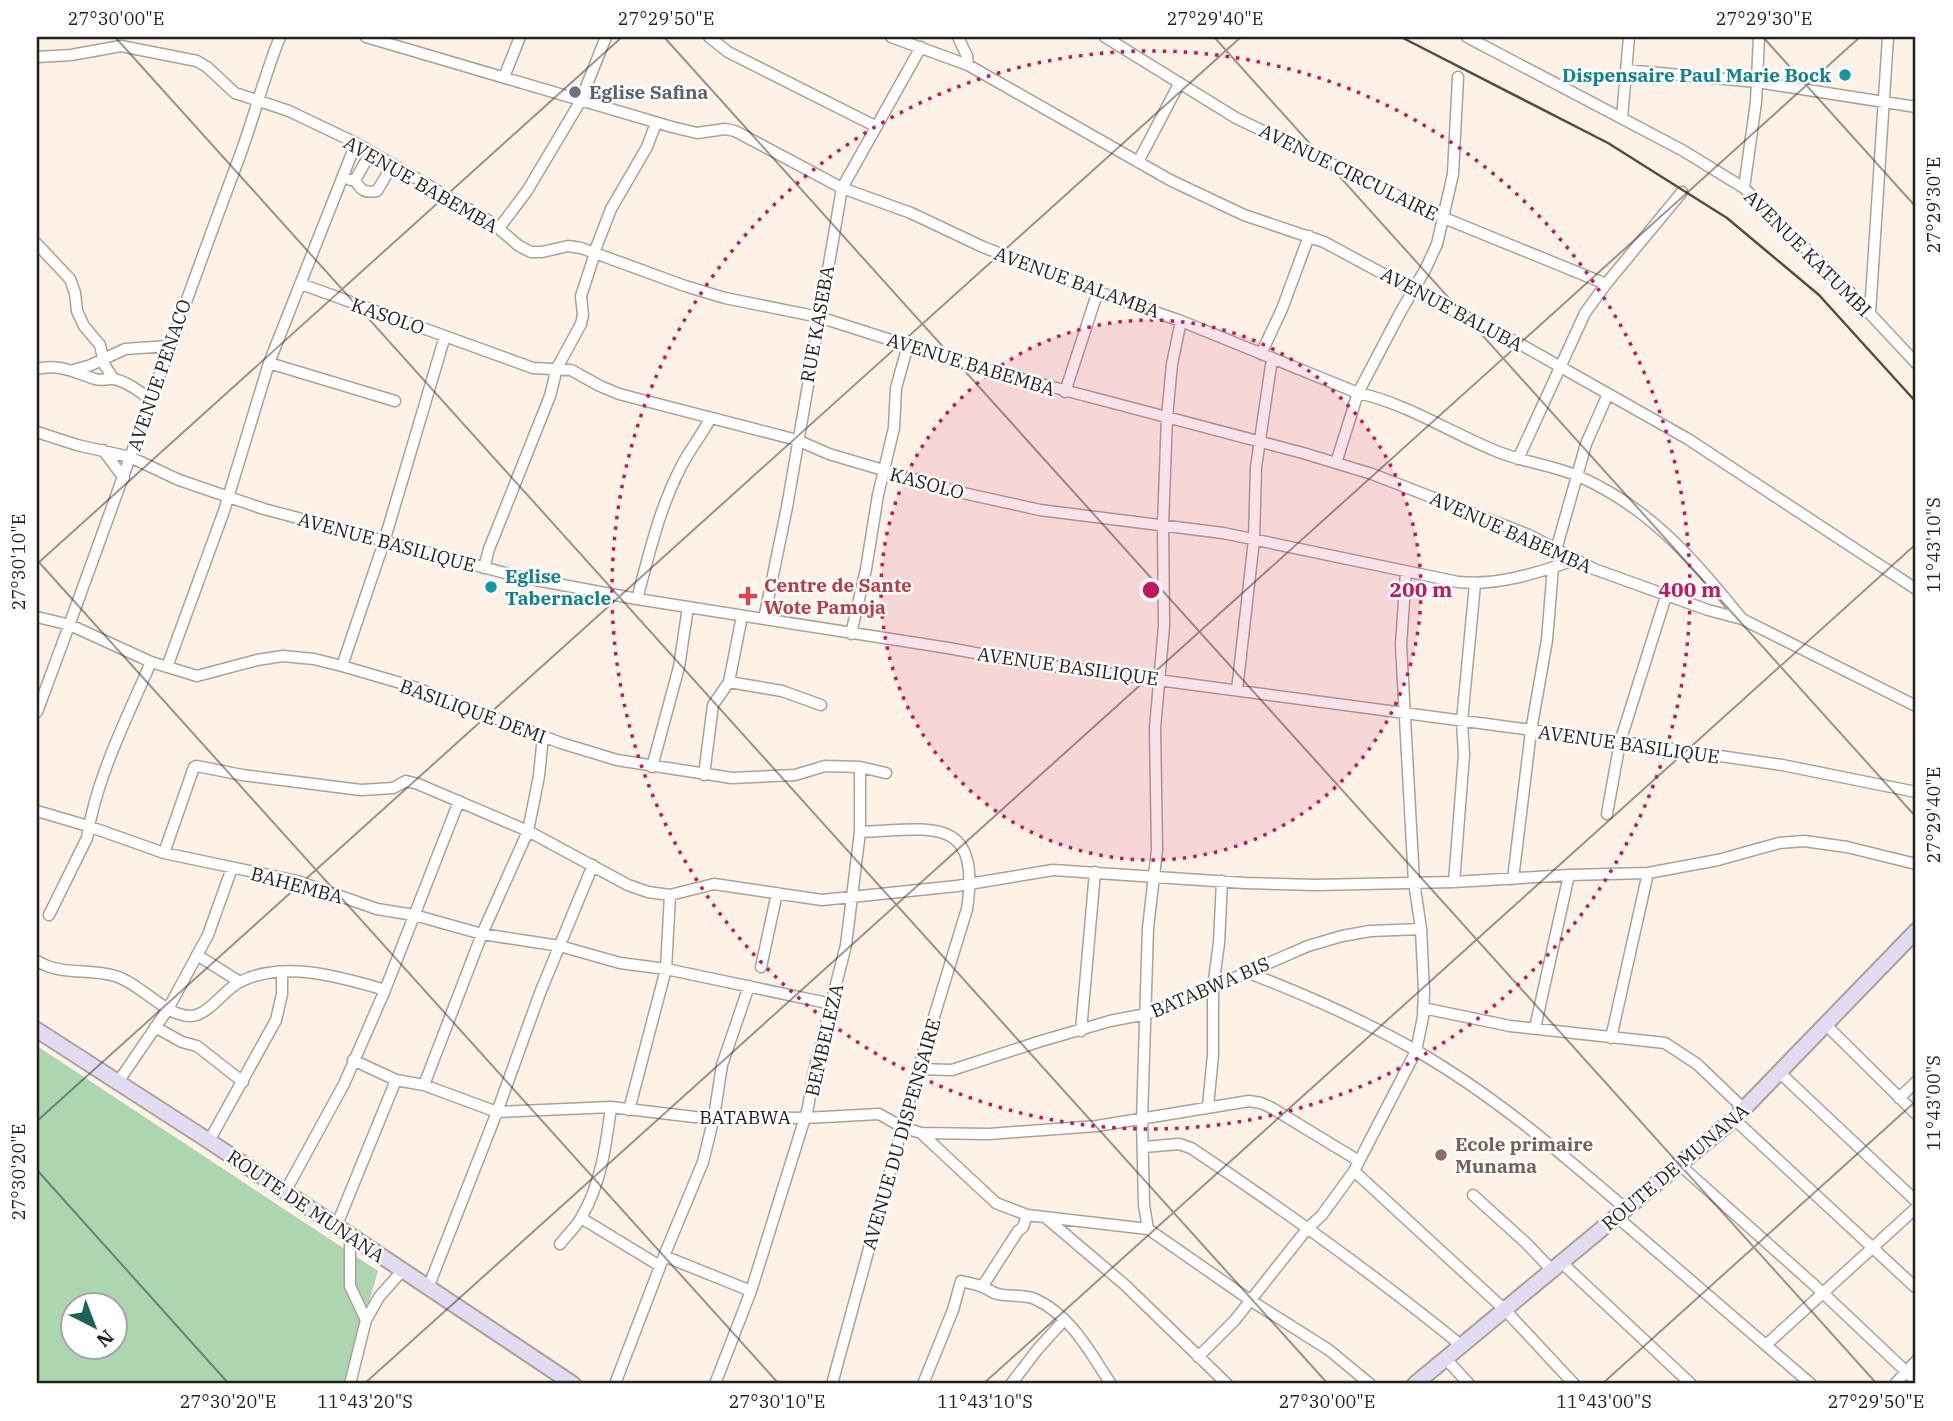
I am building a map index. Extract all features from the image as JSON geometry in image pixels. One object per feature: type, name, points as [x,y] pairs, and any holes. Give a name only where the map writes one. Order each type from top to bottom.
[{"type":"main road","name":"ROUTE DE MUNANA","points":[[1415,1384],[1739,1114],[1916,931]]},
{"type":"main road","name":"ROUTE DE MUNANA","points":[[37,1030],[209,1141],[573,1384]]},
{"type":"street","name":"AVENUE PENACO","points":[[37,712],[124,478],[280,37]]},
{"type":"street","name":"AVENUE BALAMBA","points":[[366,37],[397,42],[580,102],[656,123],[697,133],[725,129],[736,131],[842,188],[871,197],[983,247],[1181,321],[1358,393],[1382,398],[1495,451],[1577,476],[1616,495],[1662,529],[1679,544],[1742,619]]},
{"type":"street","points":[[504,77],[520,37]]},
{"type":"street","points":[[499,228],[527,191],[580,102],[606,37]]},
{"type":"street","points":[[709,37],[728,52],[876,126]]},
{"type":"street","name":"AVENUE BALUBA","points":[[891,37],[968,65],[1170,180],[1244,215],[1309,236],[1357,258],[1560,366],[1747,477],[1916,589]]},
{"type":"street","points":[[958,37],[968,65]]},
{"type":"street","name":"AVENUE CIRCULAIRE","points":[[1105,37],[1236,118],[1444,218],[1606,284]]},
{"type":"street","name":"AVENUE KATUMBI","points":[[1467,37],[1485,41],[1682,150],[1744,188],[1870,313],[1916,363]]},
{"type":"street","points":[[1622,118],[1629,37]]},
{"type":"street","points":[[1744,188],[1757,82],[1759,37]]},
{"type":"street","points":[[1870,313],[1888,37]]},
{"type":"street","name":"AVENUE BABEMBA","points":[[37,57],[121,47],[197,61],[235,93],[289,111],[355,143],[499,228],[519,246],[531,252],[568,246],[595,253],[725,298],[819,317],[1065,392],[1120,404],[1336,463],[1435,497],[1529,535],[1574,560],[1666,596],[1742,619],[1916,706]]},
{"type":"street","name":"RUE KASEBA","points":[[764,619],[787,507],[842,188],[921,47]]},
{"type":"street","points":[[1626,70],[1757,82],[1916,107]]},
{"type":"street","points":[[1336,463],[1358,393],[1437,244],[1455,155],[1458,77]]},
{"type":"street","points":[[1138,162],[1179,84]]},
{"type":"street","points":[[484,568],[489,549],[550,396],[557,368],[581,324],[581,296],[611,209],[647,147],[656,123]]},
{"type":"street","points":[[167,667],[228,498],[269,363],[355,143]]},
{"type":"street","points":[[355,180],[371,152]]},
{"type":"street","points":[[355,180],[366,192],[377,191],[393,164]]},
{"type":"street","points":[[342,176],[355,180]]},
{"type":"street","points":[[1518,459],[1585,313],[1682,192]]},
{"type":"street","points":[[1261,354],[1282,309],[1309,236]]},
{"type":"street","points":[[37,244],[70,279],[75,293],[76,311],[84,326],[100,345],[108,371],[114,379],[150,399]]},
{"type":"street","name":"KASOLO","points":[[301,285],[533,368],[571,370],[619,394],[797,440],[812,448],[954,491],[1040,510],[1163,524],[1475,584],[1500,581],[1574,560]]},
{"type":"street","points":[[1065,392],[1098,291]]},
{"type":"street","points":[[1148,1229],[1144,1205],[1142,1120],[1149,928],[1155,878],[1155,748],[1164,626],[1163,524],[1167,417],[1172,364],[1181,321]]},
{"type":"street","points":[[342,666],[384,542],[444,336]]},
{"type":"street","points":[[851,634],[894,428],[896,388],[908,345]]},
{"type":"street","points":[[74,370],[125,349],[169,346]]},
{"type":"street","points":[[1237,690],[1254,540],[1256,467],[1272,359]]},
{"type":"street","points":[[269,363],[395,401]]},
{"type":"street","points":[[37,369],[44,367],[74,370],[97,380],[114,379]]},
{"type":"street","points":[[1556,550],[1586,444],[1608,394]]},
{"type":"street","points":[[637,599],[671,489],[710,419]]},
{"type":"street","name":"AVENUE BASILIQUE","points":[[37,432],[77,445],[130,457],[179,480],[228,498],[384,542],[484,568],[637,599],[1041,665],[1782,765],[1916,792]]},
{"type":"street","points":[[103,450],[124,478]]},
{"type":"street","points":[[1513,879],[1531,731],[1547,640],[1553,567]]},
{"type":"street","points":[[1198,1357],[1322,1214],[1356,1166],[1416,1051],[1423,1008],[1401,645],[1406,572]]},
{"type":"street","points":[[1454,882],[1464,755],[1462,721],[1475,584]]},
{"type":"street","points":[[1607,814],[1620,742],[1666,596]]},
{"type":"street","points":[[652,767],[678,667],[688,607]]},
{"type":"street","points":[[704,775],[713,705],[729,682],[742,616]]},
{"type":"street","name":"BASILIQUE DEMI","points":[[37,617],[69,625],[151,662],[197,676],[283,656],[314,659],[424,690],[543,736],[617,760],[652,767],[704,775],[765,778],[795,775],[825,766],[860,767],[886,773]]},
{"type":"street","points":[[49,915],[87,838],[88,826],[111,758],[151,662]]},
{"type":"street","points":[[729,682],[782,691],[821,705]]},
{"type":"street","points":[[424,1085],[482,934],[528,831],[539,776],[543,736]]},
{"type":"street","points":[[164,853],[196,766],[242,775],[361,790],[393,788],[402,782],[410,782],[528,831],[628,885],[648,892],[670,895],[713,884],[822,900],[881,896],[1054,870],[1155,878],[1316,885],[1648,873],[1718,860],[1779,843],[1804,841],[1847,847],[1916,864]]},
{"type":"street","name":"BEMBELEZA","points":[[715,1384],[751,1292],[805,1118],[846,945],[860,832],[860,767]]},
{"type":"street","points":[[285,1192],[354,1060],[385,990],[459,801]]},
{"type":"street","name":"BAHEMBA","points":[[37,811],[164,853],[297,881],[377,909],[415,915],[482,934],[560,946],[620,963],[666,969],[832,1004]]},
{"type":"street","points":[[860,832],[918,829],[940,831],[953,836],[969,863],[970,884]]},
{"type":"street","points":[[428,1288],[540,993],[593,865]]},
{"type":"street","points":[[118,1082],[168,1009],[208,935],[232,867]]},
{"type":"street","points":[[1081,1031],[1095,872]]},
{"type":"street","points":[[1611,1038],[1648,873]]},
{"type":"street","points":[[1535,1028],[1569,874]]},
{"type":"street","points":[[1208,1106],[1213,1055],[1213,987],[1219,943],[1222,881]]},
{"type":"street","name":"AVENUE DU DISPENSAIRE","points":[[832,1384],[918,1069],[967,909],[970,884]]},
{"type":"street","points":[[761,967],[777,893]]},
{"type":"street","points":[[629,1110],[666,969],[670,895]]},
{"type":"street","name":"BATABWA BIS","points":[[918,1069],[952,1070],[1019,1047],[1110,1021],[1146,1014],[1308,946],[1342,936],[1370,931],[1420,929]]},
{"type":"street","points":[[197,955],[240,982]]},
{"type":"street","points":[[37,961],[48,968],[65,972],[116,976],[138,987],[168,1009],[188,1016],[194,1016],[240,982],[263,974],[312,972],[343,977],[385,990]]},
{"type":"street","points":[[1246,972],[1330,1008],[1416,1051],[1538,1134],[1811,1384]]},
{"type":"street","points":[[209,1141],[276,1020],[282,994],[282,973]]},
{"type":"street","points":[[615,1384],[703,1162],[714,1117],[722,1065],[749,986]]},
{"type":"street","points":[[1423,1008],[1510,1026],[1665,1043],[1697,1064],[1739,1114],[1872,1248],[1916,1288]]},
{"type":"street","points":[[1826,1026],[1916,1114]]},
{"type":"street","points":[[155,1027],[182,1042],[197,1046],[243,1082]]},
{"type":"street","name":"BATABWA","points":[[354,1060],[396,1080],[424,1085],[497,1112],[611,1107],[685,1117],[805,1118],[879,1114],[902,1128],[921,1133],[989,1134],[1142,1120],[1208,1106],[1249,1101],[1261,1103],[1356,1166],[1505,1310],[1574,1384]]},
{"type":"street","points":[[1780,1073],[1916,1201]]},
{"type":"street","points":[[336,1227],[396,1080]]},
{"type":"street","points":[[1899,1098],[1916,1082]]},
{"type":"street","points":[[560,1244],[581,1218],[597,1182],[605,1152],[611,1107]]},
{"type":"street","points":[[921,1133],[996,1203],[1027,1215],[1148,1229],[1250,1300],[1329,1350],[1370,1384]]},
{"type":"street","points":[[1144,1147],[1179,1144],[1191,1148],[1394,1290],[1462,1346]]},
{"type":"street","points":[[1680,1165],[1916,1381]]},
{"type":"street","points":[[1473,1195],[1691,1384]]},
{"type":"street","points":[[1767,1344],[1916,1208]]},
{"type":"street","points":[[982,1287],[1023,1227],[1027,1215]]},
{"type":"street","points":[[1045,1217],[1142,1300],[1227,1384]]},
{"type":"street","points":[[581,1218],[662,1261],[751,1292]]},
{"type":"street","points":[[350,1236],[349,1286],[366,1320]]},
{"type":"street","points":[[350,1384],[366,1320],[379,1297],[402,1271]]},
{"type":"street","points":[[923,1384],[953,1310],[961,1281],[1000,1294],[1015,1294],[1034,1299],[1064,1320],[1089,1348],[1111,1384]]},
{"type":"street","points":[[1012,1384],[1064,1320]]},
{"type":"street","points":[[1446,1359],[1469,1384]]},
{"type":"street","points":[[1895,1384],[1916,1361]]},
{"type":"green space","points":[[37,1046],[378,1271],[345,1384],[37,1384]]},
{"type":"railway","points":[[1401,37],[1608,143],[1727,218],[1819,295],[1916,402]]},
{"type":"place","name":"Dispensaire Paul Marie Bock","points":[[1845,75]]},
{"type":"place","name":"Eglise Safina","points":[[575,92]]},
{"type":"place","name":"Eglise Tabernacle","points":[[491,587]]},
{"type":"place","name":"Centre de Sante Wote Pamoja","points":[[748,596]]},
{"type":"place","name":"Ecole primaire Munama","points":[[1441,1155]]}]
